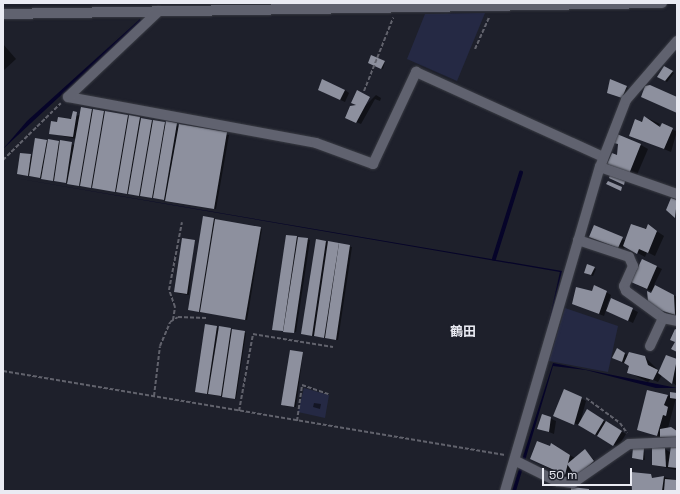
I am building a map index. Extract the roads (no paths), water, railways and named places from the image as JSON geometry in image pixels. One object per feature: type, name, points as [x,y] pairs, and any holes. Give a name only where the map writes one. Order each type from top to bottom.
[{"type":"street","points":[[3,14],[662,3]]},
{"type":"street","points":[[159,12],[68,97],[316,143],[373,164],[416,72],[603,157]]},
{"type":"street","points":[[505,491],[517,459],[578,240],[603,157],[626,100],[677,41]]},
{"type":"street","points":[[600,167],[677,194]]},
{"type":"street","points":[[578,240],[629,257],[633,266],[624,286],[626,291],[663,318],[677,322]]},
{"type":"street","points":[[650,346],[663,318]]},
{"type":"street","points":[[517,459],[556,481],[573,483],[629,444],[677,442]]},
{"type":"waterway","points":[[494,259],[521,173]]},
{"type":"district","name":"鶴田","points":[[463,332]]}]
